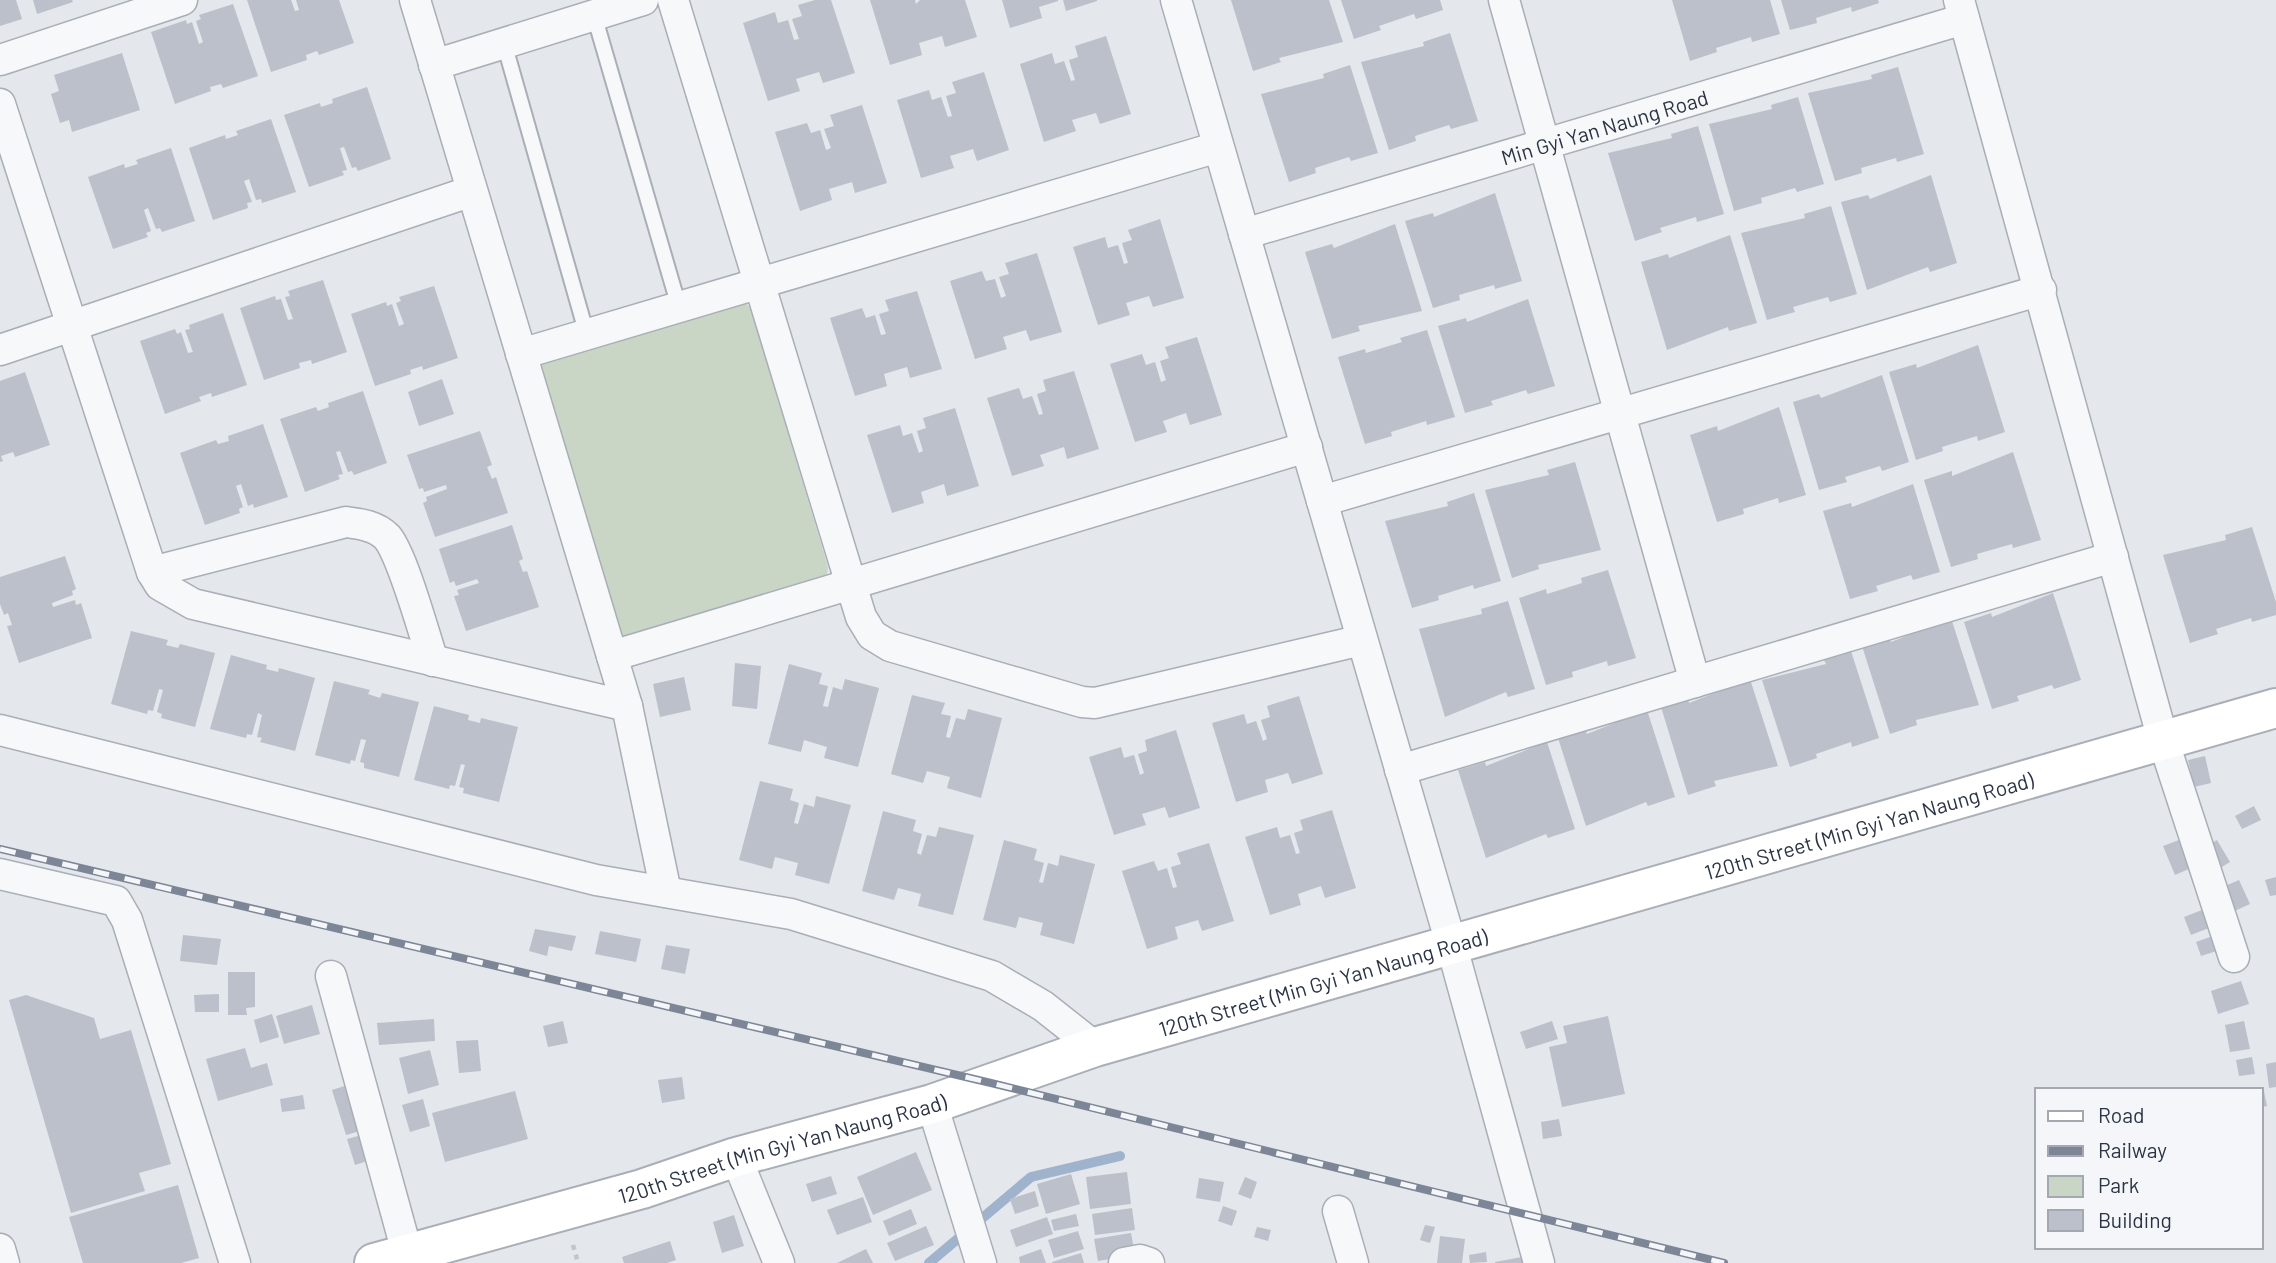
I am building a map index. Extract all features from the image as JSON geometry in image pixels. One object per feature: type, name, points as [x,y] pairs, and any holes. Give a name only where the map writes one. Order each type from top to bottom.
[{"type":"street","points":[[0,60],[182,0]]},
{"type":"street","points":[[415,0],[627,706],[666,892]]},
{"type":"street","points":[[434,65],[643,0]]},
{"type":"street","points":[[673,0],[861,617],[872,635],[890,646],[1082,702],[1114,701],[1362,640]]},
{"type":"street","points":[[1176,0],[1452,947],[1539,1263]]},
{"type":"street","points":[[1504,0],[1695,682]]},
{"type":"street","points":[[1961,9],[2041,290],[2163,740],[2234,957]]},
{"type":"street","name":"Min Gyi Yan Naung Road","points":[[1244,234],[1544,144],[1961,9]]},
{"type":"street","points":[[0,104],[152,572],[160,586],[193,604],[627,706]]},
{"type":"street","points":[[521,354],[1218,147]]},
{"type":"street","points":[[0,350],[472,191]]},
{"type":"street","points":[[1322,501],[2041,290]]},
{"type":"street","points":[[612,656],[1307,447]]},
{"type":"street","points":[[152,572],[346,522],[374,528],[387,538],[396,555],[433,661]]},
{"type":"street","points":[[1400,770],[2113,557]]},
{"type":"street","name":"120th Street (Min Gyi Yan Naung Road)","points":[[397,1260],[642,1189],[737,1157],[932,1104],[1095,1048],[2276,708]]},
{"type":"street","points":[[0,730],[504,859],[596,880],[791,914],[992,976],[1042,1006],[1095,1048]]},
{"type":"street","points":[[0,874],[116,901],[127,920],[235,1263]]},
{"type":"street","points":[[331,976],[397,1260]]},
{"type":"street","points":[[932,1104],[978,1253]]},
{"type":"street","points":[[737,1157],[779,1263]]},
{"type":"street","points":[[1338,1211],[1353,1263]]},
{"type":"street","points":[[0,1249],[4,1263]]},
{"type":"street","points":[[1124,1263],[1140,1260],[1149,1263]]},
{"type":"lane","points":[[594,15],[679,307]]},
{"type":"lane","points":[[504,43],[587,335]]},
{"type":"green space","points":[[736,302],[746,303],[751,310],[828,567],[827,574],[821,581],[625,640],[619,637],[536,365],[543,359]]},
{"type":"building","points":[[0,0],[16,0],[22,19],[0,26]]},
{"type":"building","points":[[33,0],[72,0],[73,2],[37,14]]},
{"type":"building","points":[[247,0],[291,0],[295,11],[299,10],[296,0],[339,0],[354,43],[319,55],[317,51],[306,55],[307,60],[271,72]]},
{"type":"building","points":[[815,0],[831,0],[855,73],[823,83],[819,72],[796,79],[800,91],[768,101],[743,23],[775,12],[778,23],[788,20],[794,40],[799,39],[792,19],[802,16],[798,5]]},
{"type":"building","points":[[870,0],[915,0],[916,4],[920,0],[965,0],[977,37],[945,47],[942,36],[919,43],[922,55],[890,65]]},
{"type":"building","points":[[1002,0],[1058,1],[1039,7],[1042,18],[1010,28]]},
{"type":"building","points":[[1063,0],[1097,0],[1097,1],[1066,11]]},
{"type":"building","points":[[1231,0],[1329,0],[1343,42],[1279,58],[1281,62],[1253,71]]},
{"type":"building","points":[[1341,0],[1440,0],[1443,10],[1416,19],[1414,14],[1379,26],[1381,30],[1354,39]]},
{"type":"building","points":[[1672,0],[1770,0],[1780,34],[1752,42],[1751,37],[1716,48],[1717,52],[1690,61]]},
{"type":"building","points":[[1781,0],[1878,0],[1879,3],[1852,12],[1851,7],[1816,18],[1817,23],[1790,30]]},
{"type":"building","points":[[233,4],[258,76],[223,88],[221,84],[210,87],[211,91],[175,104],[151,32],[186,20],[187,24],[192,22],[199,44],[203,42],[196,21],[201,19],[199,15]]},
{"type":"building","points":[[1450,33],[1478,121],[1451,129],[1449,125],[1415,136],[1416,141],[1389,150],[1361,62],[1424,46],[1423,42]]},
{"type":"building","points":[[1106,36],[1131,114],[1100,124],[1096,113],[1072,120],[1076,131],[1044,142],[1020,64],[1052,53],[1055,64],[1064,61],[1071,81],[1075,80],[1069,60],[1078,57],[1075,46]]},
{"type":"building","points":[[122,53],[140,110],[72,132],[69,120],[60,123],[51,94],[59,91],[54,75]]},
{"type":"building","points":[[1350,65],[1378,153],[1351,161],[1349,157],[1315,168],[1316,173],[1289,182],[1261,94],[1324,78],[1323,74]]},
{"type":"building","points":[[1898,67],[1924,154],[1897,162],[1896,158],[1861,168],[1862,173],[1835,181],[1808,93],[1872,79],[1871,75]]},
{"type":"building","points":[[984,72],[1009,150],[977,161],[973,149],[950,156],[954,168],[921,178],[897,100],[929,90],[932,100],[941,97],[948,117],[952,116],[946,96],[956,93],[952,82]]},
{"type":"building","points":[[367,87],[391,159],[358,171],[356,167],[352,168],[344,147],[340,148],[347,170],[342,171],[344,175],[309,187],[284,115],[320,103],[321,107],[333,103],[332,99]]},
{"type":"building","points":[[1798,97],[1824,184],[1797,192],[1795,188],[1761,198],[1762,203],[1734,211],[1709,124],[1772,109],[1771,105]]},
{"type":"building","points":[[862,105],[887,183],[855,193],[852,182],[829,189],[832,200],[800,211],[775,132],[807,123],[811,133],[820,130],[826,150],[831,148],[824,129],[834,126],[830,115]]},
{"type":"building","points":[[271,119],[296,192],[262,203],[261,199],[256,200],[249,179],[244,181],[252,202],[247,203],[248,208],[213,220],[189,148],[225,135],[226,139],[238,135],[236,131]]},
{"type":"building","points":[[1698,126],[1724,214],[1697,222],[1696,217],[1660,228],[1662,232],[1635,241],[1608,153],[1672,138],[1671,134]]},
{"type":"building","points":[[171,148],[195,221],[162,232],[160,228],[156,229],[148,208],[144,210],[151,231],[146,233],[148,237],[113,249],[88,177],[124,164],[125,168],[138,164],[136,160]]},
{"type":"building","points":[[1931,175],[1957,263],[1930,272],[1928,267],[1867,290],[1841,202],[1868,195],[1870,199]]},
{"type":"building","points":[[1495,193],[1522,281],[1495,289],[1494,285],[1459,295],[1460,300],[1433,308],[1405,221],[1433,213],[1434,217]]},
{"type":"building","points":[[1831,206],[1857,294],[1830,302],[1828,297],[1793,307],[1795,312],[1767,320],[1741,233],[1805,218],[1804,214]]},
{"type":"building","points":[[1160,219],[1184,298],[1153,307],[1149,296],[1126,303],[1130,315],[1098,325],[1073,247],[1105,237],[1108,248],[1118,245],[1124,264],[1128,263],[1122,243],[1132,240],[1128,230]]},
{"type":"building","points":[[1395,224],[1422,311],[1358,326],[1360,331],[1332,339],[1305,252],[1332,244],[1334,248]]},
{"type":"building","points":[[1730,235],[1757,323],[1729,331],[1728,327],[1667,350],[1641,262],[1668,254],[1669,258]]},
{"type":"building","points":[[1037,253],[1062,332],[1030,341],[1026,330],[1003,337],[1007,349],[975,359],[950,281],[982,271],[986,281],[995,279],[1001,298],[1006,296],[999,277],[1009,274],[1005,263]]},
{"type":"building","points":[[323,280],[347,352],[312,364],[311,360],[299,363],[300,368],[264,380],[240,308],[275,296],[276,300],[281,299],[288,320],[293,319],[285,297],[290,296],[288,291]]},
{"type":"building","points":[[434,286],[458,358],[423,370],[422,366],[410,370],[411,374],[375,386],[351,314],[386,302],[387,306],[392,304],[399,326],[404,324],[396,303],[401,301],[399,297]]},
{"type":"building","points":[[917,291],[942,369],[910,378],[907,367],[884,374],[887,386],[855,396],[830,318],[862,308],[866,318],[875,315],[881,335],[886,334],[879,314],[889,311],[885,300]]},
{"type":"building","points":[[1528,299],[1555,386],[1528,394],[1526,390],[1491,401],[1493,405],[1465,413],[1438,326],[1466,318],[1467,322]]},
{"type":"building","points":[[223,313],[247,385],[212,397],[211,393],[199,397],[201,401],[165,414],[140,341],[175,329],[177,334],[181,332],[188,353],[193,352],[185,330],[190,329],[189,325]]},
{"type":"building","points":[[1427,330],[1455,417],[1427,425],[1426,421],[1365,444],[1338,357],[1365,349],[1366,353],[1402,342],[1400,338]]},
{"type":"building","points":[[1197,337],[1222,415],[1190,425],[1186,413],[1163,421],[1167,432],[1135,442],[1110,364],[1142,354],[1146,365],[1155,362],[1161,382],[1166,380],[1160,361],[1169,358],[1165,347]]},
{"type":"building","points":[[1978,345],[2005,432],[1978,441],[1977,436],[1942,447],[1943,451],[1916,460],[1889,372],[1916,364],[1917,368]]},
{"type":"building","points":[[1074,371],[1099,449],[1067,459],[1064,447],[1040,455],[1044,466],[1012,476],[987,398],[1019,388],[1023,399],[1032,396],[1039,415],[1043,414],[1037,394],[1046,391],[1043,380]]},
{"type":"building","points":[[25,372],[50,445],[15,457],[13,452],[1,456],[3,461],[0,462],[0,381]]},
{"type":"building","points":[[1882,375],[1909,462],[1882,471],[1880,466],[1845,477],[1847,482],[1819,490],[1793,402],[1819,394],[1821,398]]},
{"type":"building","points":[[442,379],[454,414],[419,426],[408,392]]},
{"type":"building","points":[[363,391],[387,463],[354,475],[352,471],[348,472],[340,451],[336,452],[343,474],[338,475],[340,479],[305,492],[280,419],[316,407],[318,411],[329,407],[328,403]]},
{"type":"building","points":[[1779,407],[1806,495],[1779,503],[1778,498],[1743,509],[1744,514],[1717,522],[1690,435],[1717,426],[1718,431]]},
{"type":"building","points":[[955,408],[979,486],[947,496],[944,484],[921,492],[924,503],[892,513],[867,435],[900,425],[903,436],[912,433],[919,453],[923,451],[917,431],[926,428],[923,418]]},
{"type":"building","points":[[263,424],[288,497],[254,508],[253,504],[248,506],[241,484],[236,486],[243,507],[239,509],[240,513],[205,525],[180,453],[216,440],[218,444],[229,441],[228,436]]},
{"type":"building","points":[[480,431],[492,465],[487,467],[492,479],[496,477],[508,513],[435,537],[423,503],[427,501],[426,497],[447,489],[446,485],[424,492],[423,488],[419,489],[407,455]]},
{"type":"building","points":[[2013,452],[2041,540],[2013,548],[2012,544],[1977,554],[1978,559],[1951,567],[1924,480],[1952,471],[1952,476]]},
{"type":"building","points":[[1575,462],[1601,550],[1538,565],[1539,569],[1512,578],[1485,490],[1549,475],[1547,470]]},
{"type":"building","points":[[1913,484],[1940,572],[1913,580],[1911,575],[1876,586],[1878,591],[1850,599],[1823,511],[1851,503],[1852,507]]},
{"type":"building","points":[[1474,493],[1501,581],[1474,589],[1473,585],[1412,608],[1385,521],[1448,506],[1447,502]]},
{"type":"building","points":[[512,525],[523,559],[519,561],[523,572],[527,571],[539,607],[466,631],[454,596],[459,595],[457,590],[479,583],[477,579],[456,586],[454,581],[450,583],[439,549]]},
{"type":"building","points":[[2252,527],[2276,602],[2276,615],[2252,622],[2251,618],[2216,629],[2218,634],[2190,643],[2163,555],[2226,540],[2225,535]]},
{"type":"building","points":[[65,556],[76,589],[72,591],[73,595],[52,603],[53,607],[75,600],[76,605],[81,603],[92,638],[19,663],[7,626],[12,625],[8,613],[4,615],[0,604],[0,577]]},
{"type":"building","points":[[1608,570],[1636,658],[1608,666],[1607,661],[1572,672],[1573,677],[1546,685],[1519,598],[1546,589],[1547,594],[1582,583],[1581,578]]},
{"type":"building","points":[[2053,593],[2081,680],[2054,689],[2052,685],[2017,696],[2019,701],[1992,709],[1964,622],[1991,613],[1992,617]]},
{"type":"building","points":[[1508,601],[1535,689],[1508,697],[1506,692],[1445,717],[1419,629],[1482,614],[1481,609]]},
{"type":"building","points":[[1951,618],[1979,705],[1916,720],[1917,725],[1890,734],[1862,646],[1889,638],[1891,642]]},
{"type":"building","points":[[131,631],[168,640],[166,645],[178,648],[180,644],[215,653],[195,727],[161,718],[162,714],[157,712],[163,690],[159,689],[153,711],[148,710],[147,714],[111,704]]},
{"type":"building","points":[[1851,651],[1879,738],[1852,747],[1851,742],[1816,754],[1817,758],[1790,767],[1762,680],[1826,664],[1824,660]]},
{"type":"building","points":[[231,655],[267,665],[266,669],[278,672],[279,668],[315,678],[295,751],[260,742],[262,738],[257,737],[262,715],[258,713],[252,735],[247,734],[246,738],[210,729]]},
{"type":"building","points":[[735,663],[761,666],[757,709],[732,706]]},
{"type":"building","points":[[789,664],[822,673],[819,684],[828,686],[823,706],[828,707],[833,687],[842,690],[845,679],[879,688],[858,767],[824,758],[827,747],[804,740],[801,752],[768,744]]},
{"type":"building","points":[[684,677],[691,710],[660,717],[653,684]]},
{"type":"building","points":[[1750,679],[1778,766],[1714,781],[1716,786],[1688,795],[1661,707],[1688,698],[1689,703]]},
{"type":"building","points":[[334,681],[370,690],[368,694],[380,698],[382,693],[419,702],[399,777],[364,768],[364,763],[360,762],[366,740],[361,739],[355,761],[351,760],[350,764],[315,755]]},
{"type":"building","points":[[912,695],[945,703],[941,714],[951,716],[946,737],[950,738],[956,718],[965,720],[968,709],[1002,718],[981,798],[947,788],[950,777],[927,771],[923,783],[891,774]]},
{"type":"building","points":[[1299,696],[1323,774],[1292,784],[1288,773],[1265,780],[1268,792],[1236,802],[1212,723],[1244,714],[1247,724],[1256,721],[1263,741],[1267,739],[1261,720],[1270,717],[1267,706]]},
{"type":"building","points":[[434,706],[469,715],[468,720],[480,723],[481,718],[518,727],[499,802],[463,793],[464,788],[459,787],[465,765],[461,764],[455,786],[450,785],[449,789],[414,780]]},
{"type":"building","points":[[1647,710],[1675,797],[1648,806],[1646,802],[1586,826],[1558,738],[1585,730],[1587,734]]},
{"type":"building","points":[[1176,730],[1200,808],[1169,818],[1165,807],[1142,814],[1146,825],[1114,835],[1089,757],[1121,747],[1124,758],[1134,755],[1140,775],[1144,773],[1138,754],[1147,751],[1145,740]]},
{"type":"building","points":[[1547,742],[1575,829],[1548,838],[1546,834],[1486,858],[1458,770],[1485,762],[1486,766]]},
{"type":"building","points":[[2205,756],[2211,783],[2194,787],[2188,760]]},
{"type":"building","points":[[760,781],[793,789],[790,800],[799,803],[794,823],[798,824],[804,804],[814,807],[816,796],[851,805],[829,884],[795,875],[798,863],[775,857],[772,869],[739,860]]},
{"type":"building","points":[[2254,806],[2261,820],[2242,829],[2235,816]]},
{"type":"building","points":[[1332,810],[1356,888],[1325,898],[1321,886],[1298,894],[1301,905],[1270,915],[1245,837],[1277,827],[1280,838],[1290,835],[1296,854],[1300,853],[1294,833],[1303,830],[1300,820]]},
{"type":"building","points":[[883,811],[916,820],[913,831],[922,834],[917,853],[921,855],[927,835],[936,837],[939,827],[974,835],[953,915],[918,906],[921,894],[898,888],[894,900],[862,891]]},
{"type":"building","points":[[1004,840],[1037,849],[1034,860],[1044,863],[1039,882],[1043,883],[1048,863],[1058,866],[1060,855],[1095,864],[1074,944],[1040,935],[1043,923],[1019,917],[1016,928],[983,920]]},
{"type":"building","points":[[2179,840],[2191,868],[2175,875],[2163,846]]},
{"type":"building","points":[[2217,840],[2230,862],[2215,871],[2202,849]]},
{"type":"building","points":[[1209,843],[1234,921],[1202,931],[1198,920],[1175,927],[1178,939],[1147,949],[1122,871],[1154,861],[1158,871],[1167,868],[1173,888],[1177,887],[1171,867],[1181,864],[1177,853]]},
{"type":"building","points":[[2276,877],[2276,895],[2270,896],[2265,880]]},
{"type":"building","points":[[2239,880],[2250,904],[2228,914],[2218,889]]},
{"type":"building","points":[[2207,908],[2214,926],[2191,935],[2184,917]]},
{"type":"building","points":[[535,929],[576,936],[572,951],[549,946],[547,956],[529,951]]},
{"type":"building","points":[[600,931],[641,939],[636,962],[595,954]]},
{"type":"building","points":[[2221,933],[2226,948],[2201,956],[2196,942]]},
{"type":"building","points":[[183,935],[221,939],[217,965],[180,961]]},
{"type":"building","points":[[666,945],[690,949],[685,974],[661,969]]},
{"type":"building","points":[[228,972],[255,972],[255,1007],[246,1008],[247,1015],[228,1015]]},
{"type":"building","points":[[2241,981],[2249,1004],[2218,1014],[2211,991]]},
{"type":"building","points":[[219,994],[219,1012],[195,1012],[194,995]]},
{"type":"building","points":[[26,995],[94,1018],[100,1039],[131,1030],[171,1164],[139,1173],[145,1191],[71,1213],[9,1000]]},
{"type":"building","points":[[312,1005],[320,1034],[284,1044],[276,1016]]},
{"type":"building","points":[[272,1014],[279,1037],[260,1043],[254,1020]]},
{"type":"building","points":[[1608,1016],[1625,1094],[1562,1107],[1549,1047],[1567,1043],[1563,1026]]},
{"type":"building","points":[[434,1019],[435,1041],[379,1045],[377,1023]]},
{"type":"building","points":[[563,1021],[568,1043],[548,1047],[543,1026]]},
{"type":"building","points":[[1552,1021],[1558,1039],[1526,1049],[1520,1032]]},
{"type":"building","points":[[2244,1021],[2250,1049],[2230,1052],[2225,1025]]},
{"type":"building","points":[[478,1040],[481,1071],[459,1073],[456,1041]]},
{"type":"building","points":[[245,1048],[251,1068],[267,1063],[273,1085],[218,1101],[206,1059]]},
{"type":"building","points":[[430,1050],[439,1085],[408,1094],[399,1058]]},
{"type":"building","points":[[2252,1057],[2255,1074],[2239,1076],[2236,1060]]},
{"type":"building","points":[[2276,1062],[2276,1087],[2269,1088],[2266,1064]]},
{"type":"building","points":[[682,1077],[685,1099],[662,1103],[658,1080]]},
{"type":"building","points":[[354,1083],[367,1129],[346,1135],[332,1090]]},
{"type":"building","points":[[515,1091],[528,1139],[445,1162],[432,1113]]},
{"type":"building","points":[[2262,1091],[2264,1091],[2267,1106],[2262,1107]]},
{"type":"building","points":[[303,1095],[305,1109],[282,1112],[280,1099]]},
{"type":"building","points":[[423,1099],[430,1126],[410,1132],[402,1105]]},
{"type":"building","points":[[1559,1119],[1562,1136],[1543,1139],[1541,1122]]},
{"type":"building","points":[[369,1133],[377,1158],[355,1165],[347,1139]]},
{"type":"building","points":[[916,1152],[932,1190],[873,1215],[857,1177]]},
{"type":"building","points":[[1127,1172],[1131,1204],[1090,1209],[1086,1177]]},
{"type":"building","points":[[1071,1174],[1080,1204],[1046,1214],[1037,1184]]},
{"type":"building","points":[[831,1176],[837,1194],[812,1202],[806,1184]]},
{"type":"building","points":[[1245,1177],[1257,1182],[1251,1199],[1238,1194]]},
{"type":"building","points":[[1199,1178],[1224,1182],[1220,1202],[1196,1198]]},
{"type":"building","points":[[178,1185],[199,1258],[181,1263],[83,1263],[69,1217]]},
{"type":"building","points":[[1035,1191],[1039,1206],[1015,1214],[1010,1199]]},
{"type":"building","points":[[863,1197],[872,1222],[837,1235],[827,1210]]},
{"type":"building","points":[[1223,1206],[1237,1211],[1232,1226],[1218,1221]]},
{"type":"building","points":[[1132,1208],[1135,1230],[1095,1235],[1092,1214]]},
{"type":"building","points":[[911,1209],[917,1224],[889,1236],[883,1221]]},
{"type":"building","points":[[1076,1214],[1079,1226],[1054,1231],[1051,1220]]},
{"type":"building","points":[[734,1215],[744,1246],[722,1253],[713,1222]]},
{"type":"building","points":[[1047,1217],[1053,1234],[1016,1247],[1010,1230]]},
{"type":"building","points":[[1425,1225],[1435,1227],[1430,1243],[1420,1240]]},
{"type":"building","points":[[926,1226],[934,1245],[895,1261],[887,1243]]},
{"type":"building","points":[[1257,1227],[1271,1230],[1268,1241],[1254,1237]]},
{"type":"building","points":[[1078,1231],[1084,1249],[1054,1258],[1048,1240]]},
{"type":"building","points":[[1131,1233],[1135,1255],[1098,1261],[1094,1239]]},
{"type":"building","points":[[1440,1236],[1465,1239],[1462,1263],[1437,1263]]},
{"type":"building","points":[[670,1241],[676,1260],[667,1263],[624,1263],[622,1257]]},
{"type":"building","points":[[866,1249],[873,1263],[837,1263]]},
{"type":"building","points":[[1041,1249],[1046,1263],[1020,1263],[1019,1257]]},
{"type":"building","points":[[1486,1252],[1487,1262],[1470,1263],[1469,1255]]},
{"type":"building","points":[[1081,1253],[1084,1263],[1052,1263],[1052,1262]]},
{"type":"building","points":[[1528,1256],[1529,1263],[1495,1263],[1495,1262]]},
{"type":"waterway","points":[[929,1263],[1031,1177],[1120,1156]]},
{"type":"railway","points":[[0,849],[991,1083],[1724,1263]]}]
